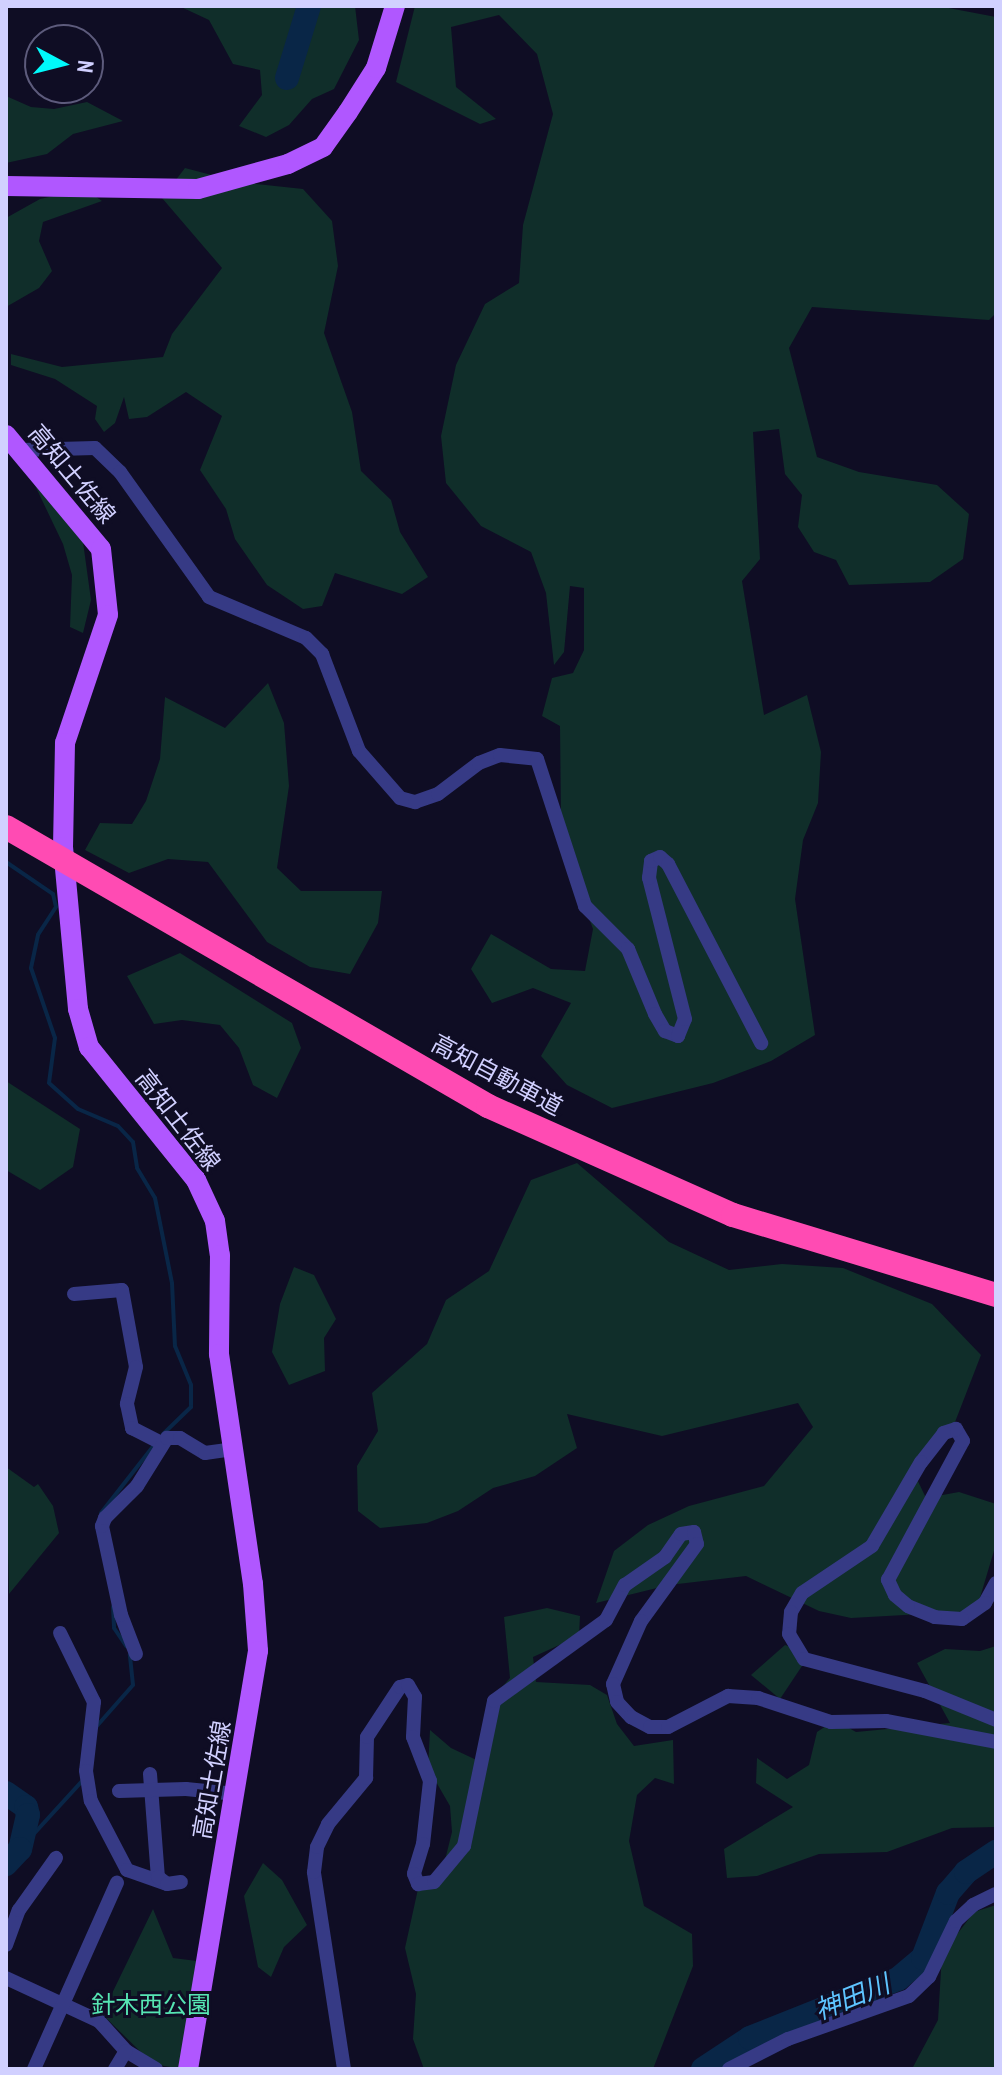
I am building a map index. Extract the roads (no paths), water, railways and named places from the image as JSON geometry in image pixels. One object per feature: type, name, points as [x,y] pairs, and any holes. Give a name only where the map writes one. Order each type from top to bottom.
[{"type":"highway","name":"高知自動車道","points":[[6,827],[488,1106],[610,1163],[733,1215],[996,1295]]},
{"type":"main road","points":[[6,186],[198,189],[288,164],[323,147],[348,112],[376,68],[395,6]]},
{"type":"main road","name":"高知土佐線","points":[[6,435],[101,549],[108,615],[65,743],[63,847],[78,1009],[89,1047],[196,1180],[215,1221],[220,1255],[219,1354],[258,1651],[188,2069]]},
{"type":"street","points":[[21,450],[37,445],[95,448],[120,472],[209,597],[306,638],[322,654],[359,751],[400,798],[415,802],[438,794],[479,763],[500,755],[537,759],[585,906],[628,949],[655,1014],[665,1031],[678,1036],[685,1019],[649,878],[651,861],[660,857],[668,864],[761,1043]]},
{"type":"street","points":[[74,1294],[122,1290],[136,1367],[127,1404],[132,1428],[156,1440],[180,1438],[205,1453],[233,1449]]},
{"type":"street","points":[[996,1583],[985,1603],[962,1619],[935,1617],[908,1606],[895,1595],[888,1580],[963,1441],[956,1429],[944,1433],[921,1462],[872,1546],[802,1593],[791,1612],[789,1634],[804,1659],[925,1691],[996,1720]]},
{"type":"street","points":[[136,1654],[95,1528],[137,1486],[156,1440]]},
{"type":"street","points":[[344,2069],[314,1872],[317,1847],[328,1824],[366,1778],[367,1737],[400,1687],[408,1685],[415,1697],[413,1737],[430,1781],[423,1844],[414,1874],[418,1884],[434,1882],[464,1846],[494,1701],[606,1620],[625,1585],[665,1557],[681,1534],[694,1532],[697,1544],[641,1621],[613,1684],[617,1702],[631,1717],[650,1727],[668,1727],[728,1696],[758,1698],[831,1722],[886,1721],[996,1742]]},
{"type":"street","points":[[60,1633],[94,1702],[87,1774],[91,1801],[127,1870],[174,1883],[158,1877],[150,1774]]},
{"type":"street","points":[[119,1791],[236,1794]]},
{"type":"street","points":[[6,1945],[19,1910],[56,1858]]},
{"type":"street","points":[[34,2069],[117,1883]]},
{"type":"street","points":[[729,2069],[788,2039],[909,1996],[929,1977],[956,1921],[973,1905],[996,1894]]},
{"type":"street","points":[[6,1978],[64,2002],[99,2021],[126,2051],[156,2069]]},
{"type":"street","points":[[115,2069],[126,2051]]},
{"type":"waterway","points":[[287,78],[309,6]]},
{"type":"waterway","points":[[6,862],[53,894],[56,907],[38,935],[31,968],[55,1038],[49,1083],[78,1109],[118,1126],[133,1142],[137,1168],[155,1198],[172,1283],[175,1346],[191,1385],[191,1407],[163,1434]]},
{"type":"waterway","points":[[101,1513],[155,1444]]},
{"type":"waterway","points":[[113,1607],[114,1628],[126,1646]]},
{"type":"waterway","points":[[96,1727],[133,1685],[130,1654]]},
{"type":"waterway","points":[[20,1849],[83,1780]]},
{"type":"waterway","points":[[6,1793],[26,1807],[28,1815],[20,1849],[6,1864]]},
{"type":"waterway","name":"神田川","points":[[703,2069],[750,2038],[898,1979],[923,1958],[948,1893],[966,1872],[996,1852]]},
{"type":"park label","name":"針木西公園","points":[[151,2005]]}]
